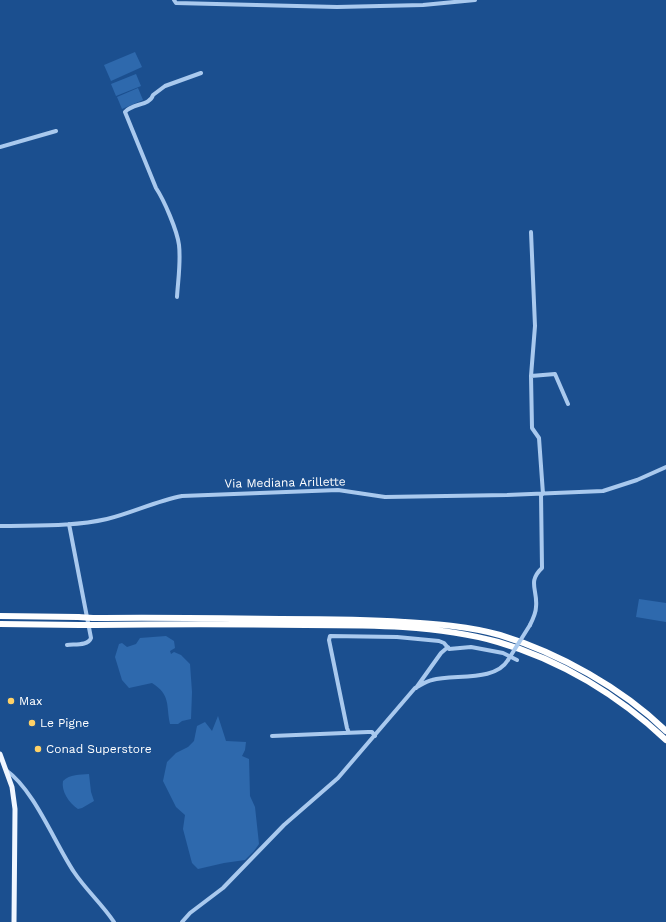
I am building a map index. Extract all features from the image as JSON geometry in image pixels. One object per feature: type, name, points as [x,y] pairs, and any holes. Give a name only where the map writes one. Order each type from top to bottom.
[{"type":"highway","points":[[0,616],[93,618],[357,619],[433,624],[468,629],[499,635],[525,644],[577,668],[621,695],[652,717],[666,731]]},
{"type":"highway","points":[[0,624],[358,625],[435,630],[499,642],[533,654],[565,669],[615,698],[649,724],[666,740]]},
{"type":"main road","points":[[0,754],[12,787],[15,809],[14,922]]},
{"type":"street","points":[[174,0],[176,3],[337,7],[423,5],[475,0]]},
{"type":"street","points":[[177,297],[179,250],[177,235],[125,112],[127,109],[148,101],[156,92],[165,86],[201,73]]},
{"type":"street","points":[[0,148],[56,131]]},
{"type":"street","points":[[416,688],[432,680],[492,673],[505,666],[535,616],[536,605],[533,584],[535,577],[542,568],[542,494],[539,438],[532,428],[531,376],[535,326],[531,232]]},
{"type":"street","points":[[531,376],[555,374],[568,404]]},
{"type":"street","name":"Via Mediana Arillette","points":[[0,526],[69,524],[107,519],[163,500],[182,496],[338,490],[385,497],[542,494],[603,491],[637,480],[666,467]]},
{"type":"street","points":[[67,645],[87,643],[91,638],[69,524]]},
{"type":"street","points":[[349,733],[329,640],[330,636],[398,637],[439,641],[444,643],[449,649],[471,648],[503,653],[517,660]]},
{"type":"street","points":[[182,922],[190,913],[222,888],[284,825],[326,790],[376,736],[416,688],[440,653],[448,647]]},
{"type":"street","points":[[272,736],[372,732],[376,736]]},
{"type":"street","points":[[6,770],[16,779],[31,799],[73,871],[88,892],[114,922]]},
{"type":"shaded area","points":[[135,52],[142,67],[111,81],[104,65]]},
{"type":"shaded area","points":[[136,74],[141,86],[116,96],[111,84]]},
{"type":"shaded area","points":[[138,88],[143,100],[122,109],[117,97]]},
{"type":"shaded area","points":[[639,599],[666,603],[666,622],[636,617]]},
{"type":"shaded area","points":[[166,636],[174,641],[175,648],[170,651],[171,654],[174,652],[181,655],[190,664],[192,692],[191,719],[182,721],[178,724],[170,724],[167,701],[158,687],[152,683],[129,688],[122,680],[115,657],[119,644],[122,643],[127,647],[136,644],[140,638]]},
{"type":"shaded area","points":[[218,716],[226,741],[246,742],[245,750],[242,756],[249,759],[250,796],[255,807],[259,844],[245,860],[198,869],[192,863],[183,829],[185,815],[176,807],[163,781],[167,762],[176,753],[188,747],[194,741],[197,726],[205,722],[212,731]]},
{"type":"shaded area","points":[[89,774],[91,792],[94,801],[78,809],[72,804],[64,793],[63,781],[72,776]]},
{"type":"place","name":"Max","points":[[11,701]]},
{"type":"place","name":"Le Pigne","points":[[32,723]]},
{"type":"place","name":"Conad Superstore","points":[[38,749]]}]
